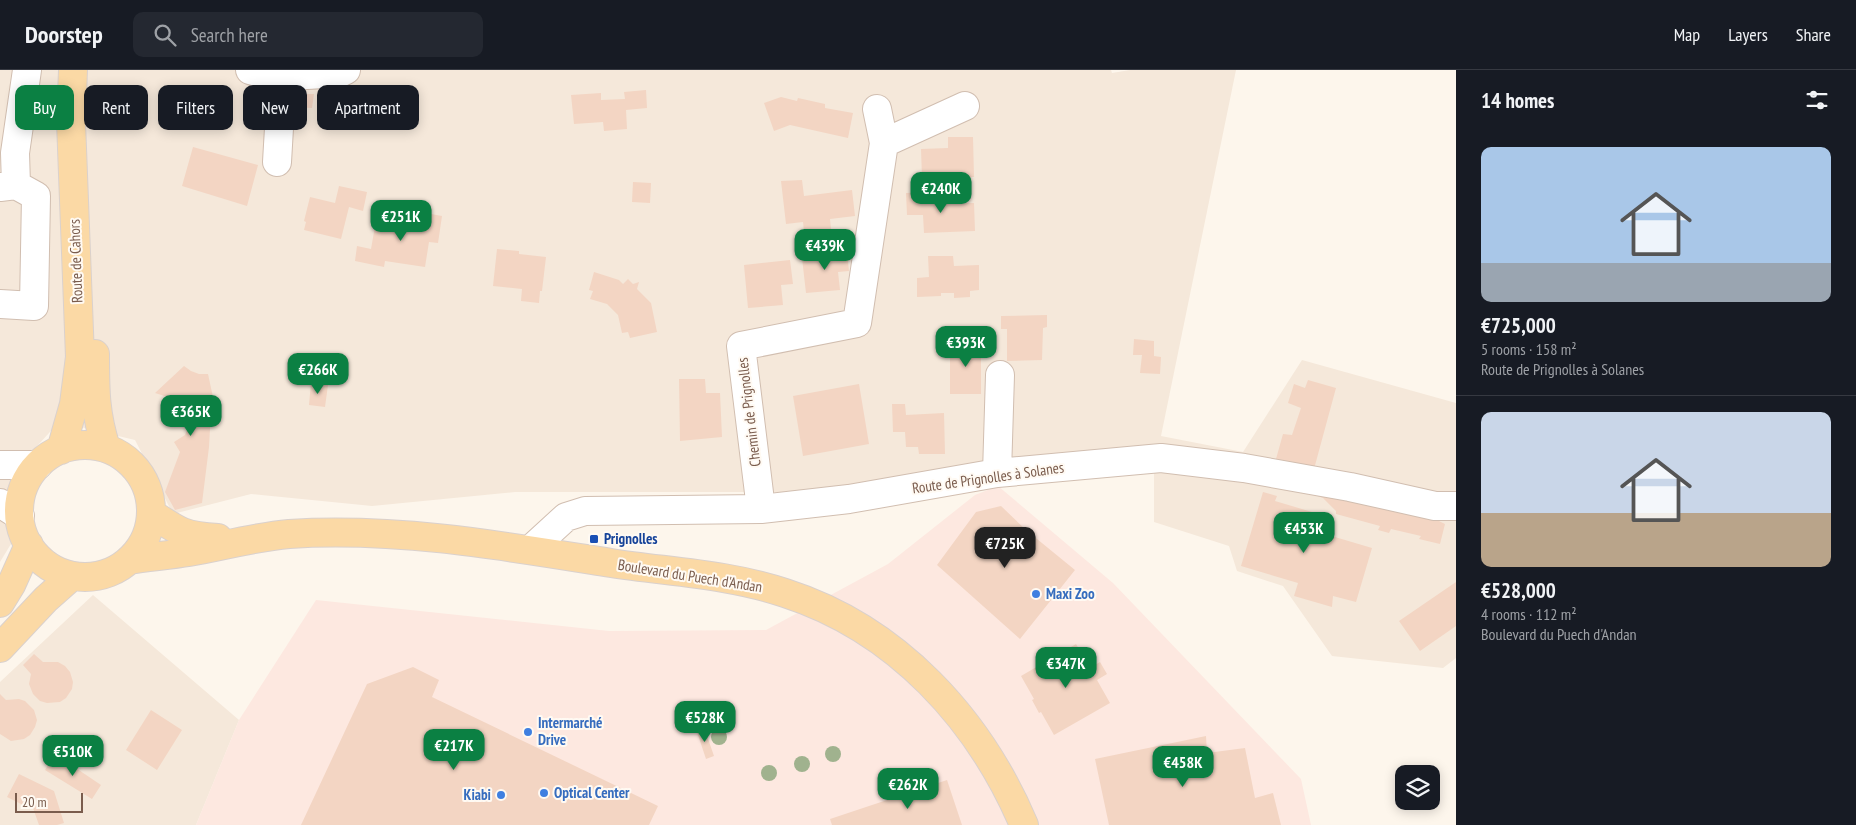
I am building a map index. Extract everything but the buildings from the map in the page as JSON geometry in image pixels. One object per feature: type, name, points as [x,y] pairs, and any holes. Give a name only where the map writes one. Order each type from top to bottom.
[{"type":"main road","name":"Route de Cahors","points":[[61,450],[74,404],[80,357],[71,122],[73,70]]},
{"type":"main road","name":"Route de Cahors","points":[[92,70],[89,140],[95,282],[95,400],[99,425],[106,448]]},
{"type":"main road","points":[[83,445],[106,448],[124,458],[139,473],[146,485],[151,513],[145,539],[138,550],[119,568],[96,576],[72,576],[59,571],[37,556],[10,509],[20,502],[29,476],[48,456],[61,450],[83,445]]},
{"type":"main road","points":[[151,513],[179,532],[192,536],[242,540]]},
{"type":"main road","name":"Boulevard du Puech d'Andan","points":[[242,540],[289,534],[404,535],[531,550],[728,579],[783,592],[819,605],[842,616],[878,639],[908,662],[945,697],[970,727],[991,759],[1011,793],[1024,825]]},
{"type":"main road","points":[[129,560],[190,552],[242,540]]},
{"type":"main road","points":[[0,603],[11,585],[29,545]]},
{"type":"main road","points":[[0,648],[72,576]]},
{"type":"street","points":[[0,304],[34,306],[36,196],[8,186],[15,153],[27,70]]},
{"type":"street","points":[[250,70],[274,77],[340,73],[346,70]]},
{"type":"street","points":[[277,162],[282,77]]},
{"type":"street","points":[[877,109],[884,143],[966,106]]},
{"type":"street","name":"Chemin de Prignolles","points":[[761,509],[741,346],[857,323],[884,143]]},
{"type":"street","points":[[998,473],[1000,375]]},
{"type":"street","name":"Route de Prignolles à Solanes","points":[[531,550],[566,517],[585,511],[761,509],[849,499],[998,473],[1161,458],[1244,468],[1350,487],[1435,506],[1456,506]]},
{"type":"street","points":[[0,465],[38,465]]},
{"type":"shaded area","points":[[0,70],[1111,70],[1112,73],[1130,70],[1236,70],[1161,436],[1243,452],[1302,360],[1456,403],[1456,658],[1443,668],[1332,656],[1283,586],[1237,571],[1229,546],[1154,522],[1154,469],[954,472],[791,492],[515,492],[372,506],[251,494],[173,514],[135,440],[59,422],[19,466],[14,539],[0,562]]},
{"type":"shaded area","points":[[998,486],[1113,583],[1301,779],[1311,825],[196,825],[239,720],[316,600],[609,631],[766,630],[888,564],[975,495]]},
{"type":"shaded area","points":[[93,595],[239,720],[196,825],[0,825],[0,682]]},
{"type":"place","name":"Prignolles","points":[[594,539]]},
{"type":"place","name":"Maxi Zoo","points":[[1036,594]]},
{"type":"place","name":"Intermarché Drive","points":[[528,732]]},
{"type":"place","name":"Optical Center","points":[[544,793]]},
{"type":"place","name":"Kiabi","points":[[501,795]]}]
